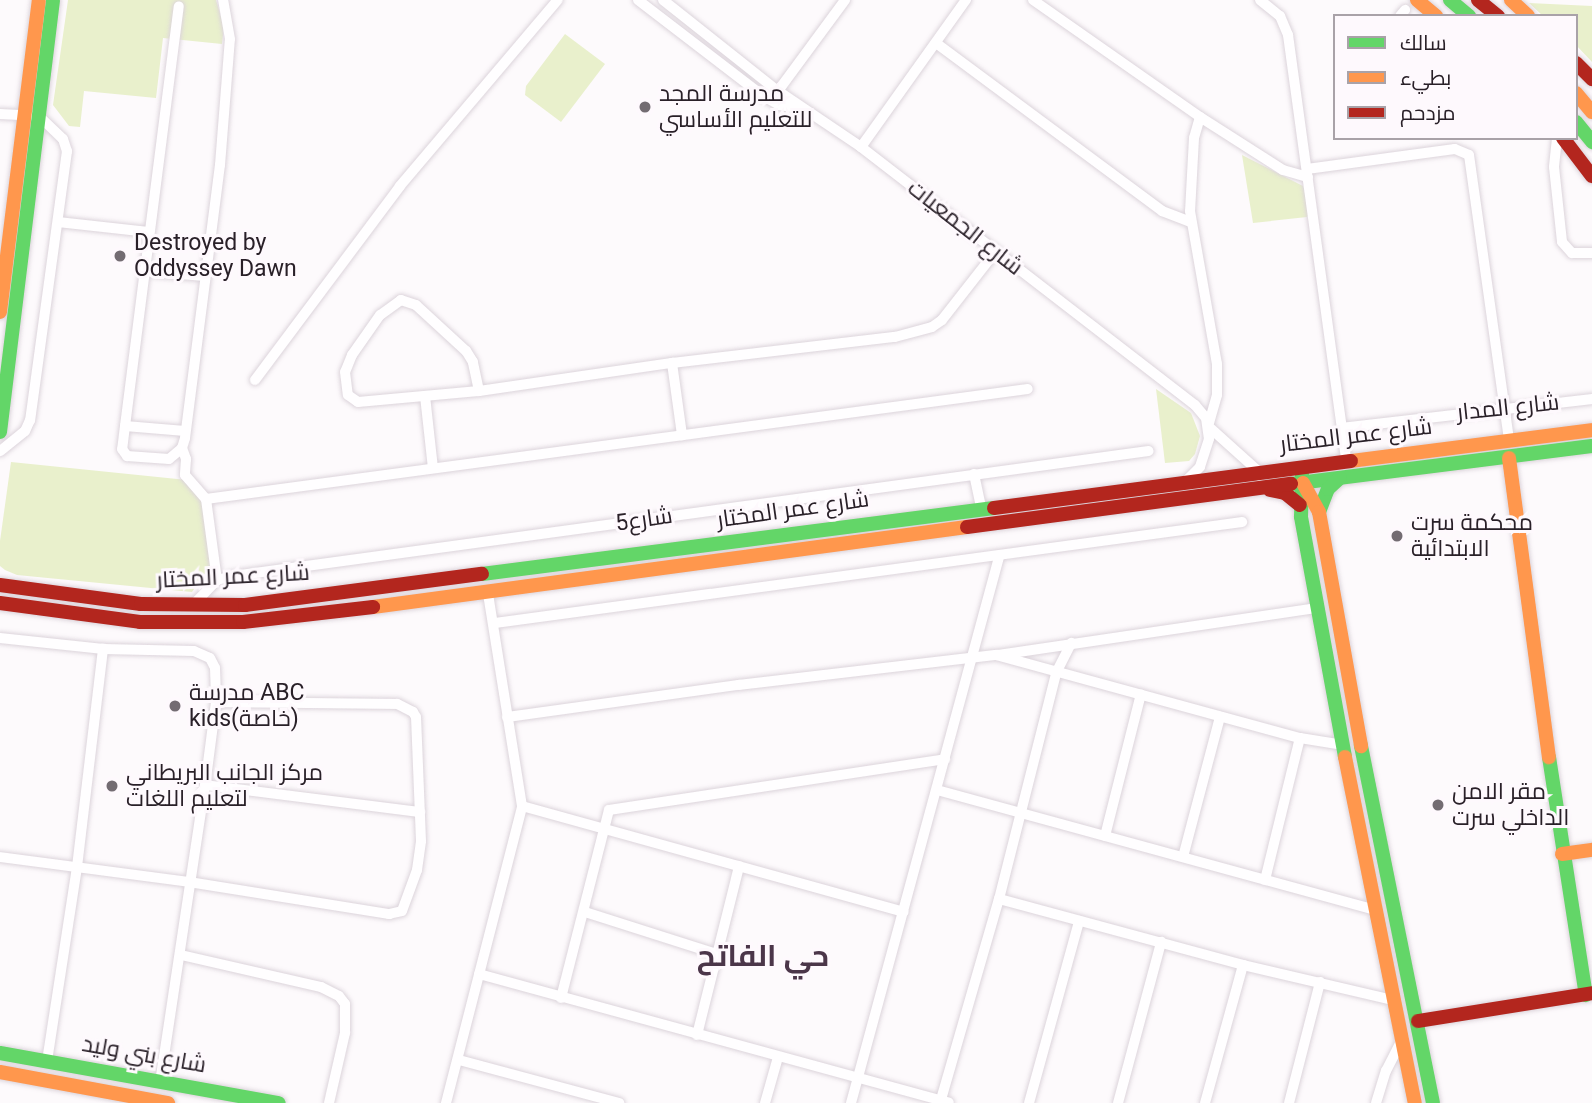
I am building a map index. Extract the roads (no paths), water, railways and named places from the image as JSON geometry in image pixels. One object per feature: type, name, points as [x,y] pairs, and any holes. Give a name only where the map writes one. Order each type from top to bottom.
[{"type":"main road","points":[[0,312],[38,0]]},
{"type":"main road","points":[[0,432],[52,0]]},
{"type":"main road","points":[[1417,0],[1434,14]]},
{"type":"main road","points":[[1450,0],[1467,14]]},
{"type":"main road","points":[[1478,0],[1496,14]]},
{"type":"main road","points":[[1511,0],[1526,14]]},
{"type":"main road","points":[[1578,65],[1592,79]]},
{"type":"main road","points":[[1578,95],[1592,112]]},
{"type":"main road","points":[[1578,124],[1592,142]]},
{"type":"main road","points":[[1565,140],[1592,176]]},
{"type":"main road","name":"شارع عمر المختار","points":[[0,585],[127,603],[192,606],[301,599],[1258,471],[1592,430]]},
{"type":"main road","name":"شارع عمر المختار","points":[[0,603],[140,621],[243,622],[488,593],[1592,446]]},
{"type":"main road","points":[[1418,1021],[1589,994],[1562,855],[1509,458]]},
{"type":"main road","points":[[1301,466],[1303,483],[1300,505],[1318,608],[1356,818],[1415,1103]]},
{"type":"main road","points":[[1319,512],[1328,489],[1340,478]]},
{"type":"main road","points":[[1303,483],[1319,512],[1373,814],[1433,1103]]},
{"type":"main road","points":[[1261,488],[1282,491],[1300,505]]},
{"type":"main road","points":[[1356,818],[1373,814]]},
{"type":"main road","points":[[1562,855],[1592,850]]},
{"type":"main road","name":"شارع بني وليد","points":[[0,1053],[272,1102]]},
{"type":"main road","name":"شارع بني وليد","points":[[0,1072],[168,1103]]},
{"type":"street","points":[[192,606],[217,580],[206,499],[186,478],[186,459],[182,448],[220,165],[230,39],[223,0]]},
{"type":"street","points":[[255,380],[400,186],[558,0]]},
{"type":"street","points":[[638,0],[763,96],[788,108],[806,109]]},
{"type":"street","name":"شارع الجمعيات","points":[[663,0],[778,91],[861,147],[1195,405],[1209,426],[1258,471]]},
{"type":"street","points":[[861,147],[966,0]]},
{"type":"street","points":[[1033,0],[1199,117],[1283,170],[1307,173],[1460,149],[1469,155],[1509,440]]},
{"type":"street","points":[[1260,0],[1280,16],[1287,28],[1346,461]]},
{"type":"street","points":[[778,91],[843,1]]},
{"type":"street","points":[[179,6],[122,449],[127,456],[169,459],[182,448]]},
{"type":"street","points":[[936,43],[1162,211],[1190,222]]},
{"type":"street","points":[[0,114],[24,113],[39,116],[63,139],[67,151],[30,420],[25,431],[0,451]]},
{"type":"street","points":[[1186,481],[1204,458],[1217,395],[1217,364],[1190,222],[1194,138],[1199,117]]},
{"type":"street","points":[[1557,140],[1553,167],[1562,242],[1572,253],[1592,253]]},
{"type":"street","points":[[58,222],[148,232]]},
{"type":"street","points":[[479,391],[472,362],[466,351],[416,305],[401,300],[380,315],[352,355],[345,372],[348,395],[358,402],[479,391],[672,363],[895,337],[932,327],[942,320],[996,251]]},
{"type":"street","points":[[143,271],[205,276]]},
{"type":"street","points":[[672,363],[682,435]]},
{"type":"street","points":[[206,499],[1028,389]]},
{"type":"street","points":[[425,396],[433,468]]},
{"type":"street","name":"شارع المدار","points":[[1341,429],[1592,399]]},
{"type":"street","points":[[125,426],[185,431]]},
{"type":"street","name":"شارع5","points":[[217,580],[1149,451]]},
{"type":"street","points":[[1258,471],[1261,488]]},
{"type":"street","points":[[974,474],[981,508]]},
{"type":"street","points":[[495,624],[999,558],[1242,522]]},
{"type":"street","points":[[851,1103],[999,558]]},
{"type":"street","points":[[446,1103],[522,806],[488,593]]},
{"type":"street","points":[[507,717],[996,655],[1318,608]]},
{"type":"street","points":[[0,638],[103,649],[203,653],[215,668],[216,702],[205,785],[160,1081]]},
{"type":"street","points":[[479,974],[943,1102],[999,899],[1056,673],[1071,643]]},
{"type":"street","points":[[47,1061],[77,866],[103,649]]},
{"type":"street","points":[[996,655],[1300,738],[1343,745]]},
{"type":"street","points":[[1105,836],[1141,694]]},
{"type":"street","points":[[0,858],[77,866],[397,913],[407,905],[417,870],[420,811],[416,717],[407,706],[216,702]]},
{"type":"street","points":[[1183,857],[1220,717]]},
{"type":"street","points":[[1265,880],[1300,738]]},
{"type":"street","points":[[561,998],[609,810],[945,759]]},
{"type":"street","points":[[205,785],[420,811]]},
{"type":"street","points":[[937,790],[1377,910]]},
{"type":"street","points":[[522,806],[904,912]]},
{"type":"street","points":[[697,1034],[739,866]]},
{"type":"street","points":[[999,899],[1243,965],[1396,1001]]},
{"type":"street","points":[[585,912],[717,954]]},
{"type":"street","points":[[1030,1103],[1079,921]]},
{"type":"street","points":[[1118,1103],[1161,942]]},
{"type":"street","points":[[181,955],[321,987],[340,996],[345,1004],[345,1033],[329,1103]]},
{"type":"street","points":[[1205,1103],[1243,965]]},
{"type":"street","points":[[1289,1103],[1320,982]]},
{"type":"street","points":[[1376,1103],[1386,1070],[1403,1037]]},
{"type":"street","points":[[765,1103],[778,1057]]},
{"type":"street","points":[[459,1059],[619,1103]]},
{"type":"place","name":"مدرسة المجد للتعليم الأساسي","points":[[645,107]]},
{"type":"place","name":"Destroyed by Oddyssey Dawn","points":[[120,256]]},
{"type":"place","name":"محكمة سرت الابتدائية","points":[[1397,536]]},
{"type":"place","name":"مدرسة ABC kids(خاصة)","points":[[175,706]]},
{"type":"place","name":"مركز الجانب البريطاني لتعليم اللغات","points":[[112,786]]},
{"type":"place","name":"مقر الامن الداخلي سرت","points":[[1438,805]]},
{"type":"district","name":"حي الفاتح","points":[[763,956]]}]
